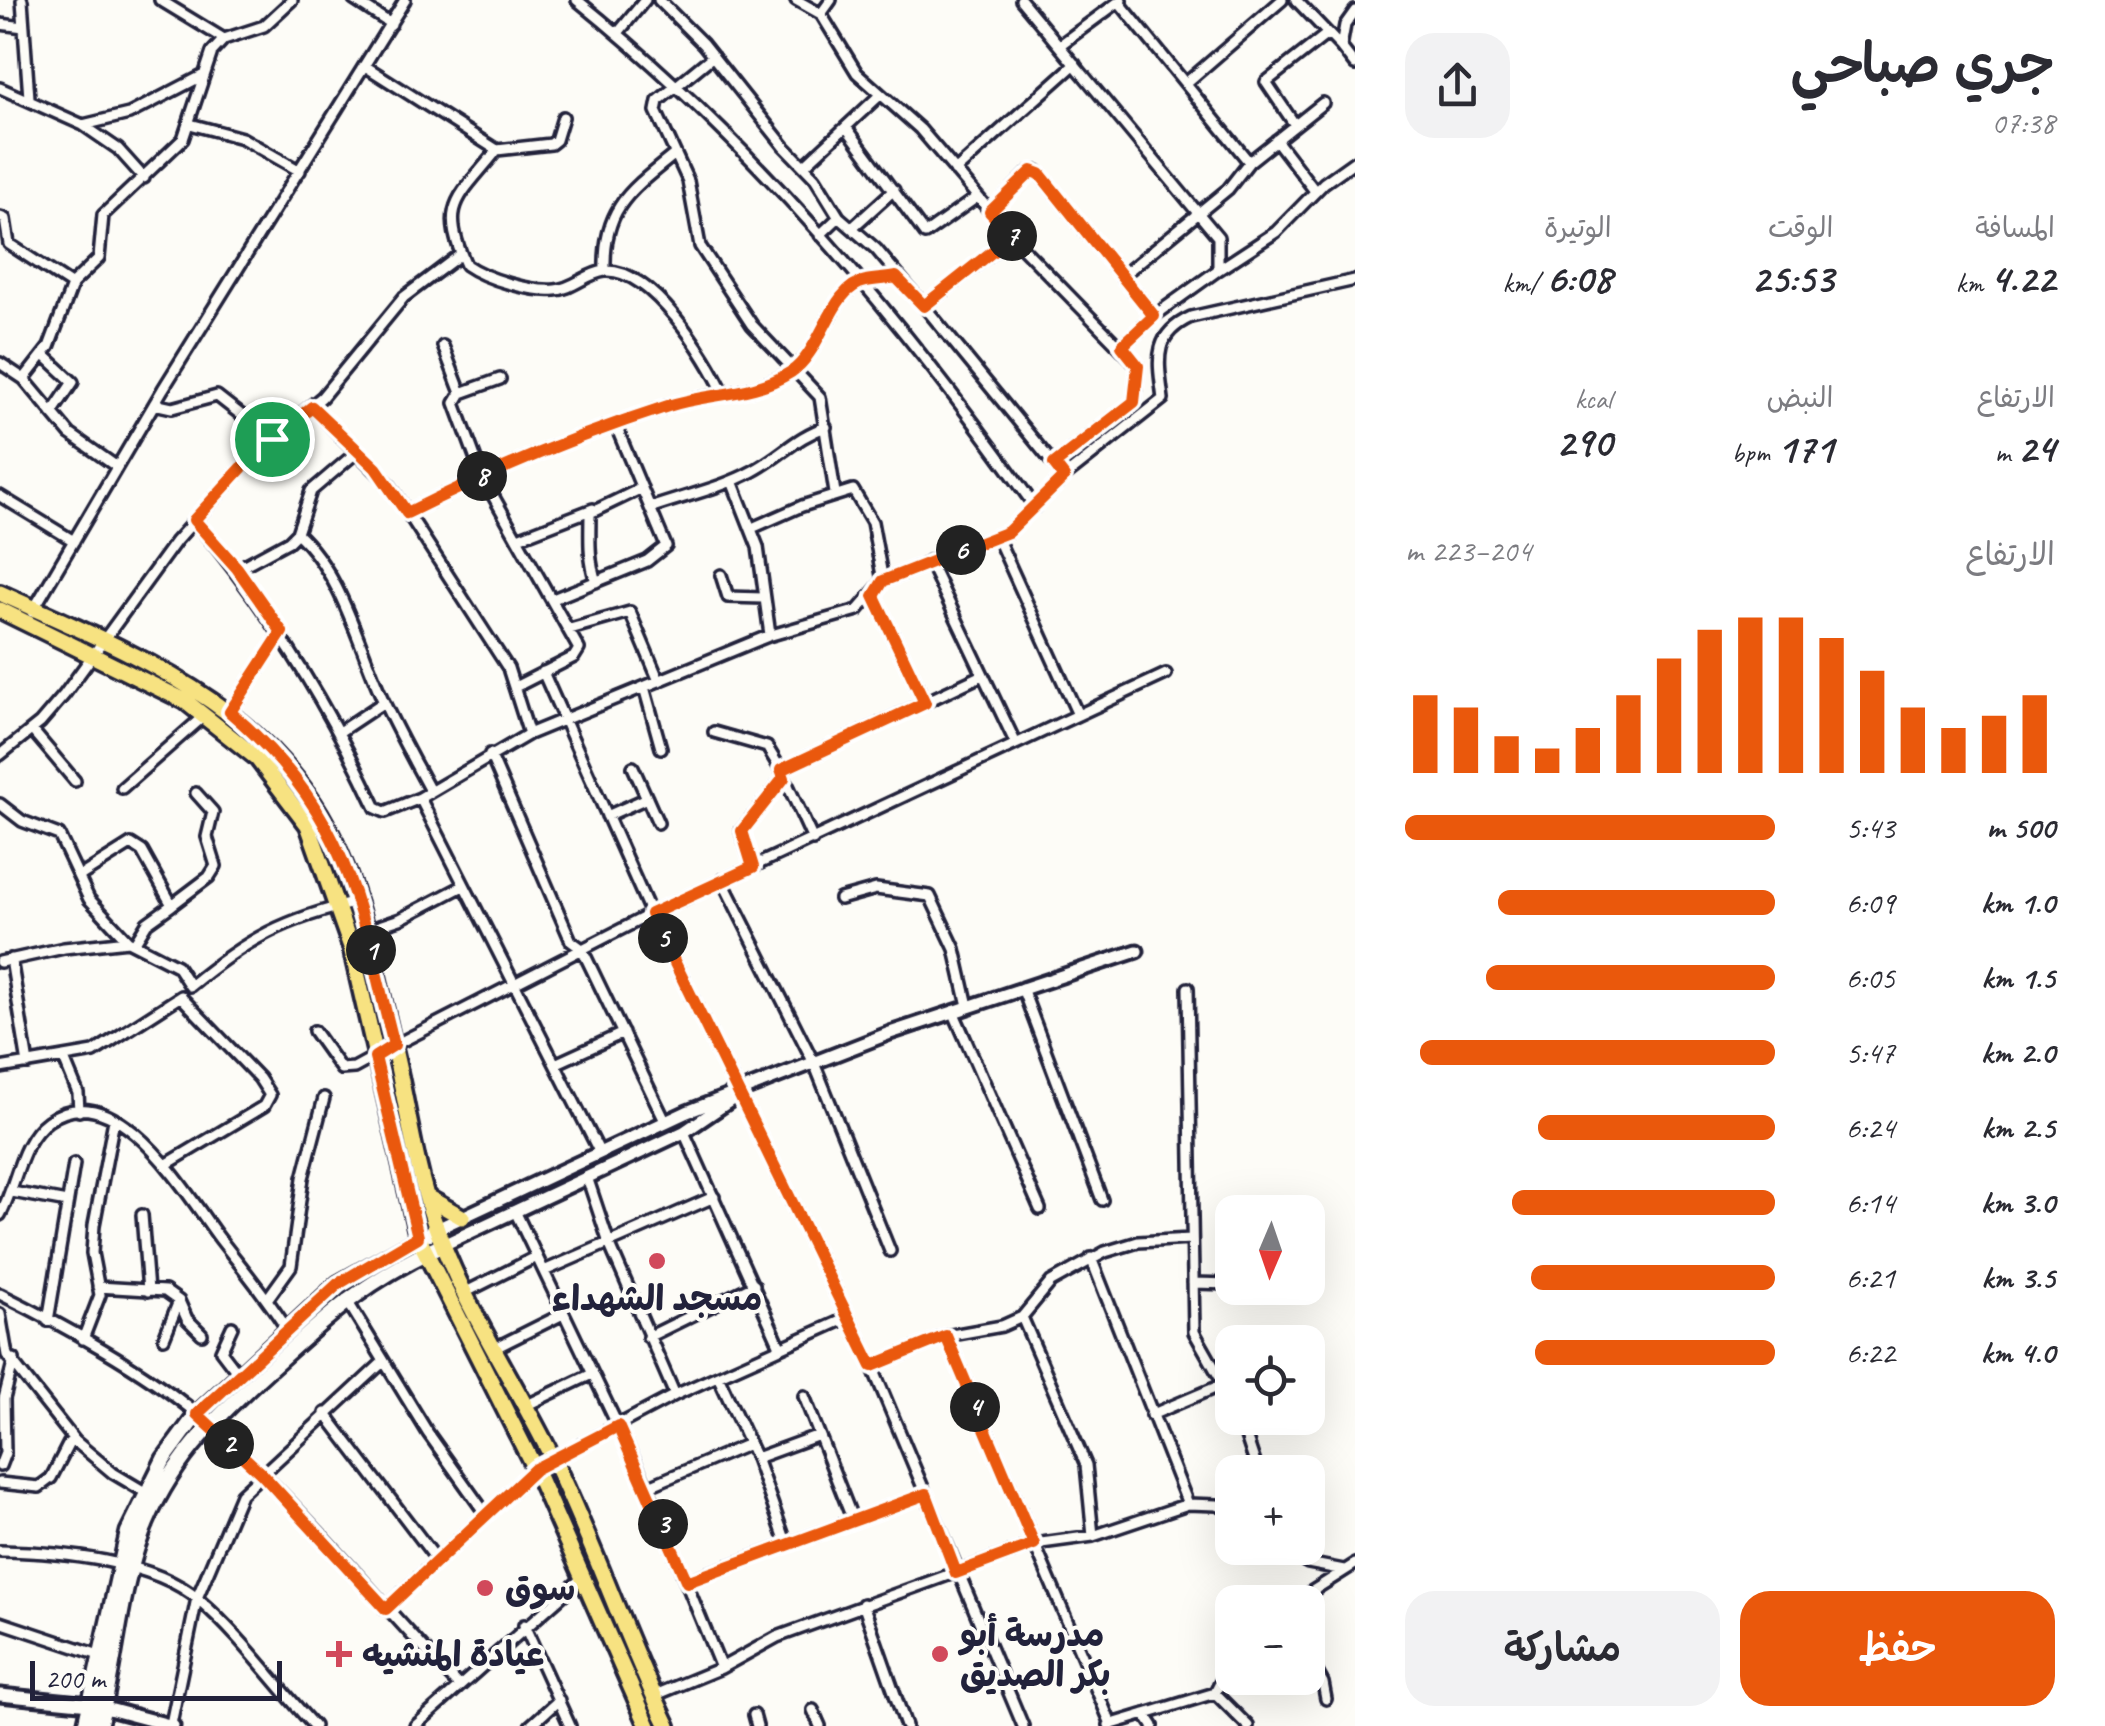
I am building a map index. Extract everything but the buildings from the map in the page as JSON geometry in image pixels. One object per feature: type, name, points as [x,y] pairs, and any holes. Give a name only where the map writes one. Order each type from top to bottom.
[{"type":"main road","points":[[0,592],[30,615],[99,648],[168,672],[230,712],[276,754],[315,803],[367,930],[436,1228],[464,1293],[552,1458],[668,1726]]},
{"type":"main road","points":[[0,610],[30,615]]},
{"type":"main road","points":[[99,648],[205,715],[257,758],[297,806],[340,906],[424,1253],[535,1469],[648,1726]]},
{"type":"main road","points":[[426,1197],[462,1217]]},
{"type":"main road","points":[[99,1726],[102,1656],[145,1492],[240,1376],[338,1284],[436,1228]]},
{"type":"main road","points":[[85,1726],[97,1706],[125,1568],[164,1484],[202,1420],[346,1299],[444,1244]]},
{"type":"street","points":[[22,0],[29,98]]},
{"type":"street","points":[[160,0],[224,39]]},
{"type":"street","points":[[24,379],[44,355],[72,285],[99,258],[103,215],[183,139],[212,52],[224,39],[264,26],[292,0]]},
{"type":"street","points":[[354,0],[390,24]]},
{"type":"street","points":[[30,615],[154,404],[406,0]]},
{"type":"street","points":[[577,0],[618,33],[864,280],[944,379],[1035,507]]},
{"type":"street","points":[[618,33],[646,0]]},
{"type":"street","points":[[659,0],[713,56],[784,146],[805,165],[839,217],[924,306],[1064,477]]},
{"type":"street","points":[[796,0],[821,14],[857,72],[920,129],[1012,236],[1138,366],[1134,402],[1054,464]]},
{"type":"street","points":[[821,14],[831,0]]},
{"type":"street","points":[[1021,0],[1218,236],[1218,270]]},
{"type":"street","points":[[1186,83],[1282,0]]},
{"type":"street","points":[[1296,0],[1355,65]]},
{"type":"street","points":[[1060,45],[1120,1],[1249,162]]},
{"type":"street","points":[[1341,47],[1345,25],[1355,11]]},
{"type":"street","points":[[0,24],[24,28]]},
{"type":"street","points":[[1294,125],[1266,82],[1326,34]]},
{"type":"street","points":[[713,56],[658,101],[656,108],[693,196],[700,246],[752,324],[812,384],[820,398],[834,494]]},
{"type":"street","points":[[954,171],[1074,64]]},
{"type":"street","points":[[365,66],[497,150],[550,144],[558,136],[563,116]]},
{"type":"street","points":[[83,126],[129,114],[202,76]]},
{"type":"street","points":[[0,88],[83,126],[118,149],[144,178]]},
{"type":"street","points":[[805,165],[880,95]]},
{"type":"street","points":[[1122,276],[1197,210],[1228,189],[1249,162],[1323,103]]},
{"type":"street","points":[[190,124],[242,138],[300,171]]},
{"type":"street","points":[[846,126],[927,235],[977,197]]},
{"type":"street","points":[[1276,140],[1315,190]]},
{"type":"street","points":[[497,150],[452,207],[452,224],[461,254],[475,271],[554,290],[605,271],[638,282],[690,333],[724,394]]},
{"type":"street","points":[[605,271],[604,238],[614,212],[674,154]]},
{"type":"street","points":[[1122,346],[1154,316],[1276,232],[1315,190],[1355,161]]},
{"type":"street","points":[[990,212],[1030,172],[1037,171],[1154,316]]},
{"type":"street","points":[[852,228],[894,190]]},
{"type":"street","points":[[0,216],[5,219],[12,247],[72,285]]},
{"type":"street","points":[[820,234],[839,217]]},
{"type":"street","points":[[924,306],[1012,236]]},
{"type":"street","points":[[0,755],[32,730],[194,520],[272,439],[312,407],[393,308],[461,254]]},
{"type":"street","points":[[407,513],[482,476],[672,404],[749,393],[794,370],[814,351],[835,305],[864,280],[896,277]]},
{"type":"street","points":[[194,520],[237,568],[282,632],[380,812],[420,798],[529,734],[770,635],[858,610],[883,581],[997,537],[1035,507],[1064,477],[1163,399],[1162,342],[1170,327],[1191,317],[1354,283]]},
{"type":"street","points":[[443,346],[461,393]]},
{"type":"street","points":[[44,355],[72,382],[52,413]]},
{"type":"street","points":[[0,363],[24,379],[70,434],[117,467]]},
{"type":"street","points":[[500,380],[461,393],[454,403],[482,476],[570,629],[578,654],[517,686]]},
{"type":"street","points":[[154,404],[172,408],[217,396],[272,439]]},
{"type":"street","points":[[312,407],[389,484],[517,686],[529,734]]},
{"type":"street","points":[[553,599],[664,549],[616,424]]},
{"type":"street","points":[[650,508],[732,481],[779,456],[805,433],[826,427]]},
{"type":"street","points":[[237,568],[296,533],[311,491],[358,451]]},
{"type":"street","points":[[732,481],[752,528],[770,635]]},
{"type":"street","points":[[518,538],[642,488]]},
{"type":"street","points":[[752,528],[853,490],[868,509],[883,581]]},
{"type":"street","points":[[0,496],[74,542]]},
{"type":"street","points":[[593,510],[588,556],[596,582]]},
{"type":"street","points":[[296,533],[315,550],[327,572],[384,702],[430,792]]},
{"type":"street","points":[[997,537],[1078,714]]},
{"type":"street","points":[[929,561],[1016,744]]},
{"type":"street","points":[[721,574],[728,597],[763,598]]},
{"type":"street","points":[[874,596],[925,703]]},
{"type":"street","points":[[570,629],[630,612],[659,681]]},
{"type":"street","points":[[230,712],[282,632]]},
{"type":"street","points":[[544,672],[651,914],[872,1366],[1023,1726]]},
{"type":"street","points":[[314,1031],[341,1069],[354,1068],[651,914],[1166,674]]},
{"type":"street","points":[[753,867],[742,831],[783,774],[983,675]]},
{"type":"street","points":[[644,687],[661,748]]},
{"type":"street","points":[[339,732],[384,702]]},
{"type":"street","points":[[122,788],[205,715]]},
{"type":"street","points":[[32,730],[76,781]]},
{"type":"street","points":[[714,732],[767,747],[813,840]]},
{"type":"street","points":[[490,754],[571,941],[582,949],[665,1121]]},
{"type":"street","points":[[633,767],[658,823]]},
{"type":"street","points":[[28,1064],[5,961],[132,942],[147,923],[216,866],[207,836],[212,812],[196,793]]},
{"type":"street","points":[[420,798],[600,1153]]},
{"type":"street","points":[[606,816],[647,798]]},
{"type":"street","points":[[0,804],[22,821],[57,833],[90,899],[132,942],[176,966],[190,986]]},
{"type":"street","points":[[80,876],[134,844],[172,906]]},
{"type":"street","points":[[722,880],[814,1063],[890,1251]]},
{"type":"street","points":[[367,930],[414,912],[463,886]]},
{"type":"street","points":[[840,899],[859,891],[891,889],[930,896],[955,949],[968,1006]]},
{"type":"street","points":[[0,1068],[106,1047],[180,996],[261,932],[358,902]]},
{"type":"street","points":[[436,1228],[665,1121],[954,1011],[1137,950]]},
{"type":"street","points":[[1022,988],[1102,1200]]},
{"type":"street","points":[[1188,988],[1194,1332],[1215,1368]]},
{"type":"street","points":[[167,1164],[264,1106],[270,1095],[260,1078],[180,996]]},
{"type":"street","points":[[954,1011],[1040,1209]]},
{"type":"street","points":[[555,1064],[623,1033]]},
{"type":"street","points":[[64,1058],[78,1093],[79,1111]]},
{"type":"street","points":[[444,1244],[684,1132],[739,1095]]},
{"type":"street","points":[[268,1298],[291,1266],[303,1178],[324,1098]]},
{"type":"street","points":[[0,1215],[39,1129],[55,1116],[79,1111],[114,1120],[138,1133],[167,1164],[268,1298],[288,1331]]},
{"type":"street","points":[[82,1339],[95,1312],[98,1287],[94,1225],[114,1120]]},
{"type":"street","points":[[684,1132],[780,1346]]},
{"type":"street","points":[[48,1320],[74,1164]]},
{"type":"street","points":[[587,1177],[608,1243],[674,1395]]},
{"type":"street","points":[[12,1192],[68,1202]]},
{"type":"street","points":[[544,1271],[714,1197]]},
{"type":"street","points":[[515,1211],[648,1487],[721,1668]]},
{"type":"street","points":[[142,1215],[148,1290]]},
{"type":"street","points":[[872,1366],[946,1336],[1002,1326],[1022,1316],[1051,1282],[1091,1258],[1138,1242],[1192,1239]]},
{"type":"street","points":[[464,1293],[536,1257]]},
{"type":"street","points":[[1091,1258],[1188,1504]]},
{"type":"street","points":[[1193,1282],[1215,1283]]},
{"type":"street","points":[[648,1336],[685,1315],[754,1286]]},
{"type":"street","points":[[98,1287],[172,1293],[186,1319],[202,1334]]},
{"type":"street","points":[[0,1294],[82,1339],[202,1420],[261,1473],[458,1685]]},
{"type":"street","points":[[346,1299],[383,1362],[485,1513]]},
{"type":"street","points":[[164,1338],[179,1301]]},
{"type":"street","points":[[0,1314],[7,1357],[5,1453],[0,1466]]},
{"type":"street","points":[[493,1349],[563,1314]]},
{"type":"street","points":[[1022,1316],[1086,1465],[1094,1536]]},
{"type":"street","points":[[386,1609],[485,1513],[552,1458],[674,1395],[846,1318]]},
{"type":"street","points":[[232,1327],[221,1351],[240,1376]]},
{"type":"street","points":[[946,1336],[1109,1725],[1215,1692]]},
{"type":"street","points":[[7,1357],[76,1440],[113,1474],[145,1492]]},
{"type":"street","points":[[0,1695],[97,1706],[172,1725],[198,1598],[240,1494],[383,1362]]},
{"type":"street","points":[[525,1406],[592,1374]]},
{"type":"street","points":[[718,1376],[756,1458],[786,1542]]},
{"type":"street","points":[[1152,1415],[1215,1388]]},
{"type":"street","points":[[804,1396],[852,1518]]},
{"type":"street","points":[[325,1413],[436,1560]]},
{"type":"street","points":[[756,1458],[819,1435]]},
{"type":"street","points":[[0,1484],[39,1488],[55,1472],[69,1443],[76,1440]]},
{"type":"street","points":[[648,1487],[749,1444]]},
{"type":"street","points":[[687,1582],[786,1542],[926,1494]]},
{"type":"street","points":[[653,1696],[721,1668],[777,1636],[1034,1544],[1094,1536],[1188,1504],[1215,1504]]},
{"type":"street","points":[[0,1551],[125,1568],[157,1576],[198,1598],[314,1726]]},
{"type":"street","points":[[1321,1585],[1355,1564]]},
{"type":"street","points":[[1314,1565],[1344,1570]]},
{"type":"street","points":[[415,1726],[524,1625],[584,1576]]},
{"type":"street","points":[[863,1604],[906,1726]]},
{"type":"street","points":[[0,1622],[102,1656]]},
{"type":"street","points":[[524,1625],[570,1726]]},
{"type":"street","points":[[1325,1691],[1326,1699]]},
{"type":"street","points":[[1218,1695],[1248,1726]]},
{"type":"street","points":[[530,1726],[559,1700]]},
{"type":"street","points":[[813,1710],[820,1726]]},
{"type":"street","points":[[1145,1714],[1154,1726]]},
{"type":"place","name":"مسجد الشهداء","points":[[657,1261]]},
{"type":"place","name":"سوق","points":[[485,1588]]},
{"type":"place","name":"عيادة المنشيه","points":[[339,1654]]},
{"type":"place","name":"مدرسة أبو بكر الصديق","points":[[940,1654]]},
{"type":"route","points":[[1032,171],[1040,174],[1154,316],[1122,346],[1138,366],[1134,402],[1054,464],[1064,477],[1035,507],[1000,536],[929,561],[880,584],[874,596],[925,703],[781,770],[784,778],[742,831],[753,867],[651,914],[872,1366],[946,1336],[1034,1544],[956,1573],[926,1494],[852,1518],[687,1582],[618,1426],[535,1469],[386,1609],[261,1473],[197,1414],[338,1284],[418,1237],[375,1057],[394,1045],[358,902],[315,803],[276,754],[230,712],[282,632],[237,568],[194,520],[272,439],[312,407],[376,468],[407,513],[482,476],[672,404],[749,393],[794,370],[814,351],[835,305],[864,280],[896,277],[924,306],[1012,236],[990,212],[1032,171]]}]
